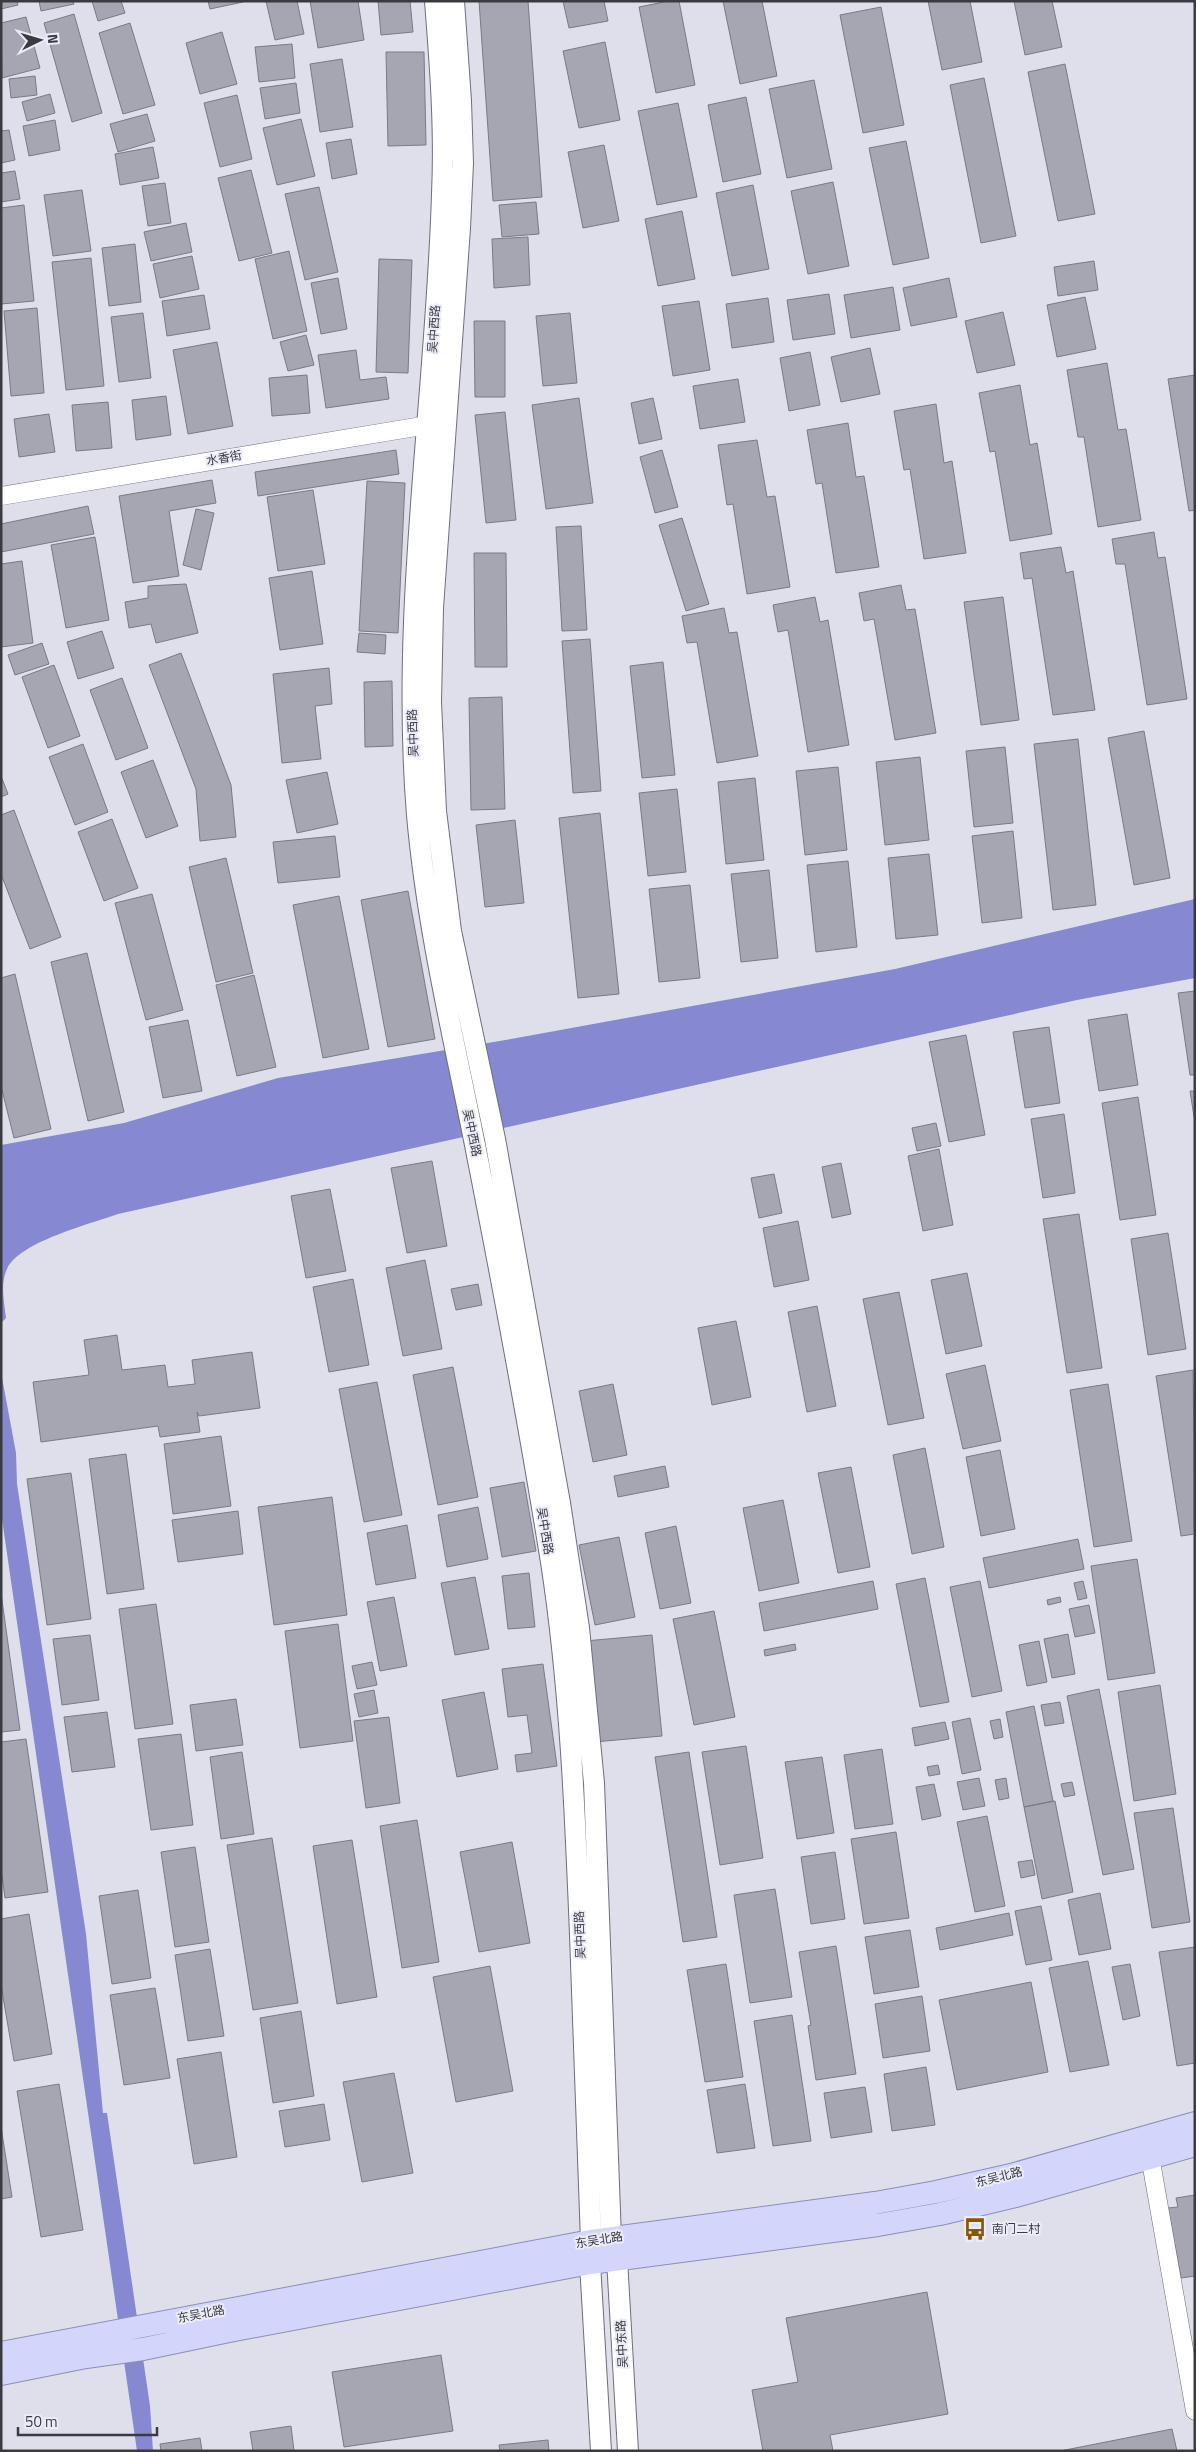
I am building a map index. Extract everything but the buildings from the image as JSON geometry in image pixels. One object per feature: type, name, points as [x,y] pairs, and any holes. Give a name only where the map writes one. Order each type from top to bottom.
[{"type":"main road","name":"吴中西路","points":[[435,1],[441,77],[443,163],[432,616],[433,762],[446,894],[461,987],[472,1028],[495,1139],[563,1520],[587,1692],[594,1783],[601,2239],[590,2263]]},
{"type":"main road","name":"吴中西路","points":[[454,1],[463,163],[437,423],[413,607],[412,702],[414,762],[426,897],[451,1034],[475,1148],[544,1523],[567,1694],[601,2239]]},
{"type":"main road","name":"东吴北路","points":[[1,2353],[142,2324],[601,2239],[875,2203],[936,2192],[1011,2175],[1195,2122]]},
{"type":"main road","name":"东吴北路","points":[[1,2374],[86,2357],[143,2349],[229,2330],[590,2263],[878,2225],[940,2214],[1016,2196],[1150,2157],[1195,2146]]},
{"type":"main road","name":"吴中东路","points":[[601,2239],[617,2259],[628,2451]]},
{"type":"main road","points":[[590,2263],[601,2451]]},
{"type":"street","name":"水香街","points":[[1,496],[437,423]]},
{"type":"street","points":[[1146,2135],[1195,2411]]},
{"type":"water","points":[[1195,899],[1195,978],[1077,1000],[118,1214],[56,1235],[25,1250],[14,1259],[5,1275],[3,1293],[6,1318],[1,1323],[1,1145],[124,1123],[278,1078],[511,1039],[895,969]]},
{"type":"water","points":[[1,1372],[16,1453],[17,1484],[86,1934],[103,2113],[107,2113],[150,2406],[153,2451],[137,2451],[1,1512]]},
{"type":"place","name":"南门二村","points":[[975,2229]]}]
